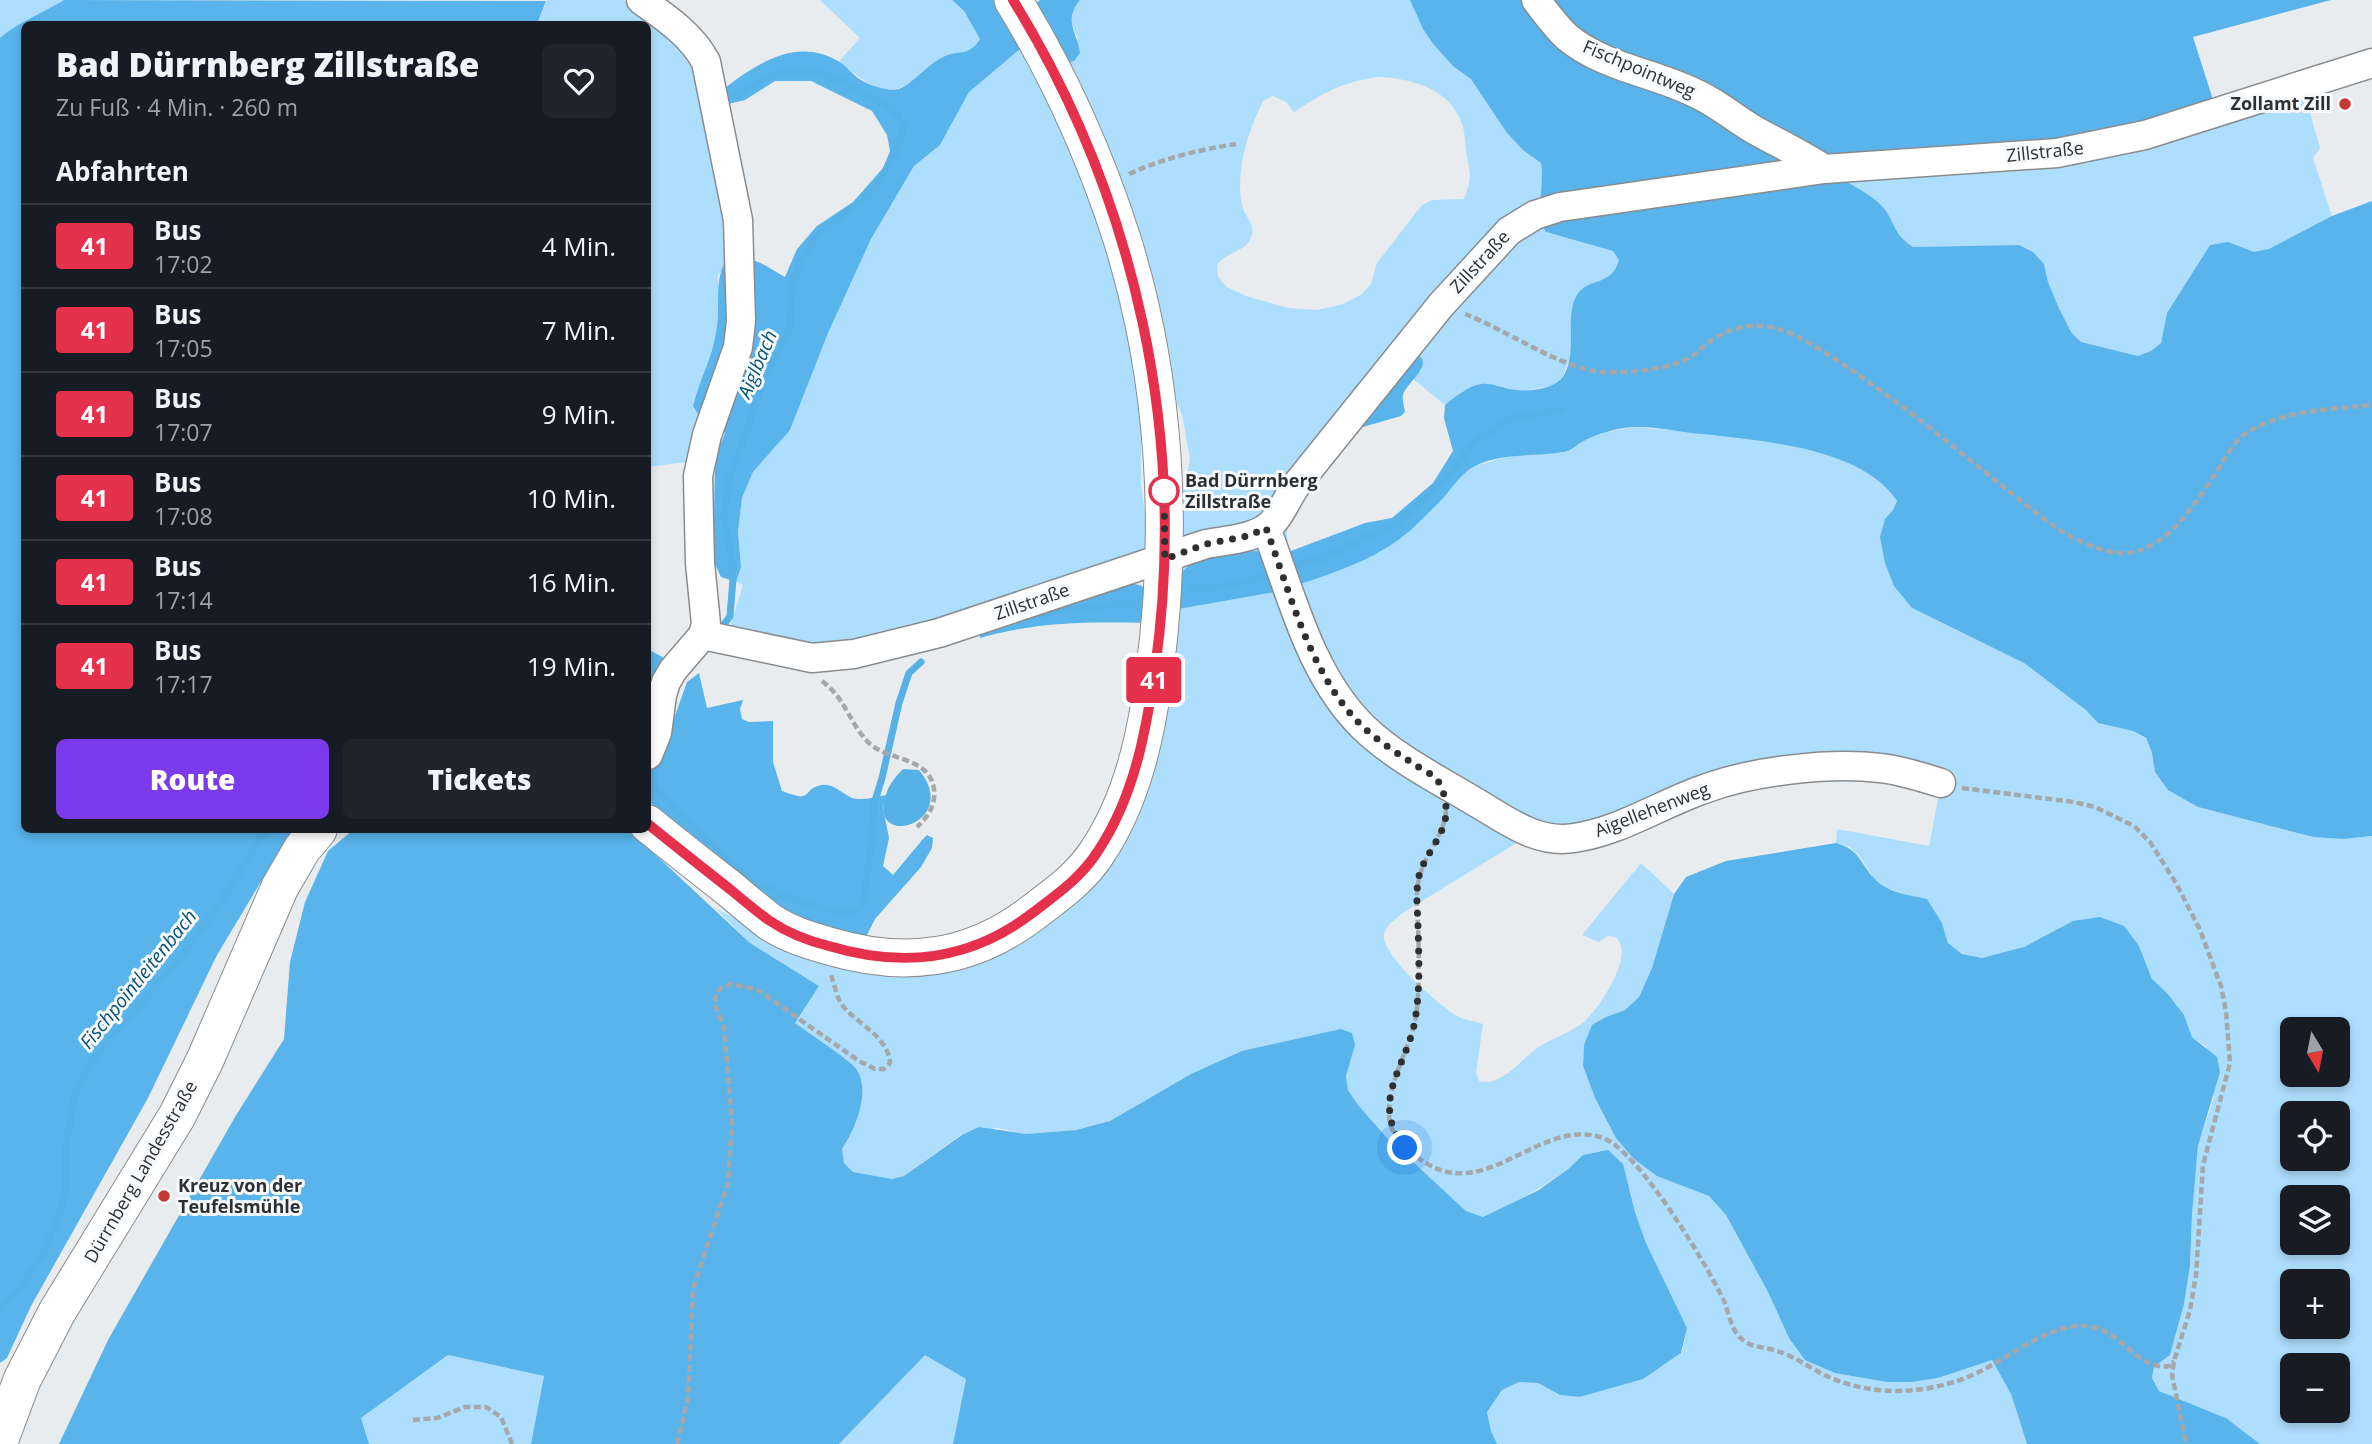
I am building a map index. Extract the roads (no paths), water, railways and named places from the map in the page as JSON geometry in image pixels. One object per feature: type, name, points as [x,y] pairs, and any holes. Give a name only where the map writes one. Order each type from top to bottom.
[{"type":"main road","points":[[651,826],[771,922],[803,939],[863,956],[892,960],[924,958],[970,948],[1010,930],[1074,881],[1099,851],[1127,794],[1138,761],[1151,701],[1165,559],[1160,430],[1150,356],[1122,240],[1104,187],[1070,105],[1040,44],[1013,0]]},
{"type":"main road","name":"Dürrnberg Landesstraße","points":[[0,1439],[10,1379],[57,1312],[177,1116],[205,1060],[280,887],[302,849],[315,833]]},
{"type":"street","points":[[641,0],[695,44],[706,62],[739,232],[742,292],[737,346],[707,435],[698,475],[700,564],[710,636],[673,670],[666,682],[657,733],[651,748]]},
{"type":"street","name":"Fischpointweg","points":[[1536,0],[1568,38],[1592,54],[1668,80],[1701,96],[1824,169]]},
{"type":"street","name":"Zillstraße","points":[[710,636],[811,658],[854,654],[939,633],[1206,544],[1248,536],[1266,528],[1273,523],[1297,484],[1441,305],[1508,231],[1535,215],[1560,207],[1824,169],[2057,153],[2092,147],[2145,135],[2372,62]]},
{"type":"street","name":"Aigellehenweg","points":[[1266,528],[1310,646],[1335,694],[1351,714],[1373,735],[1437,779],[1541,838],[1557,841],[1611,829],[1708,787],[1776,772],[1850,766],[1878,767],[1941,783]]},
{"type":"waterway","name":"Aiglbach","points":[[719,632],[730,616],[733,579],[724,519],[729,480],[765,377],[789,333],[792,287],[799,263],[816,237],[876,187],[900,144],[903,128],[897,114],[886,105],[836,78],[814,72],[792,71],[769,76],[734,97],[727,96],[724,90]]},
{"type":"waterway","name":"Fischpointleitenbach","points":[[1294,565],[1318,560],[1396,523],[1427,497],[1476,440],[1512,418],[1562,410]]},
{"type":"waterway","name":"Fischpointleitenbach","points":[[1189,589],[1218,587],[1268,576]]},
{"type":"waterway","name":"Fischpointleitenbach","points":[[1029,617],[1067,609],[1135,603]]},
{"type":"waterway","name":"Fischpointleitenbach","points":[[651,783],[675,810],[752,881],[789,898],[837,912],[853,912],[863,905],[874,804],[899,703],[909,673],[921,662]]},
{"type":"waterway","name":"Fischpointleitenbach","points":[[651,778],[656,759]]},
{"type":"waterway","name":"Fischpointleitenbach","points":[[0,1310],[20,1288],[45,1252],[66,1193],[66,1144],[75,1093],[91,1062],[185,952],[219,905],[264,833]]},
{"type":"place","name":"Zollamt Zill","points":[[2345,104]]},
{"type":"place","name":"Bad Dürrnberg Zillstraße","points":[[1164,491]]},
{"type":"place","name":"Kreuz von der Teufelsmühle","points":[[164,1196]]}]
